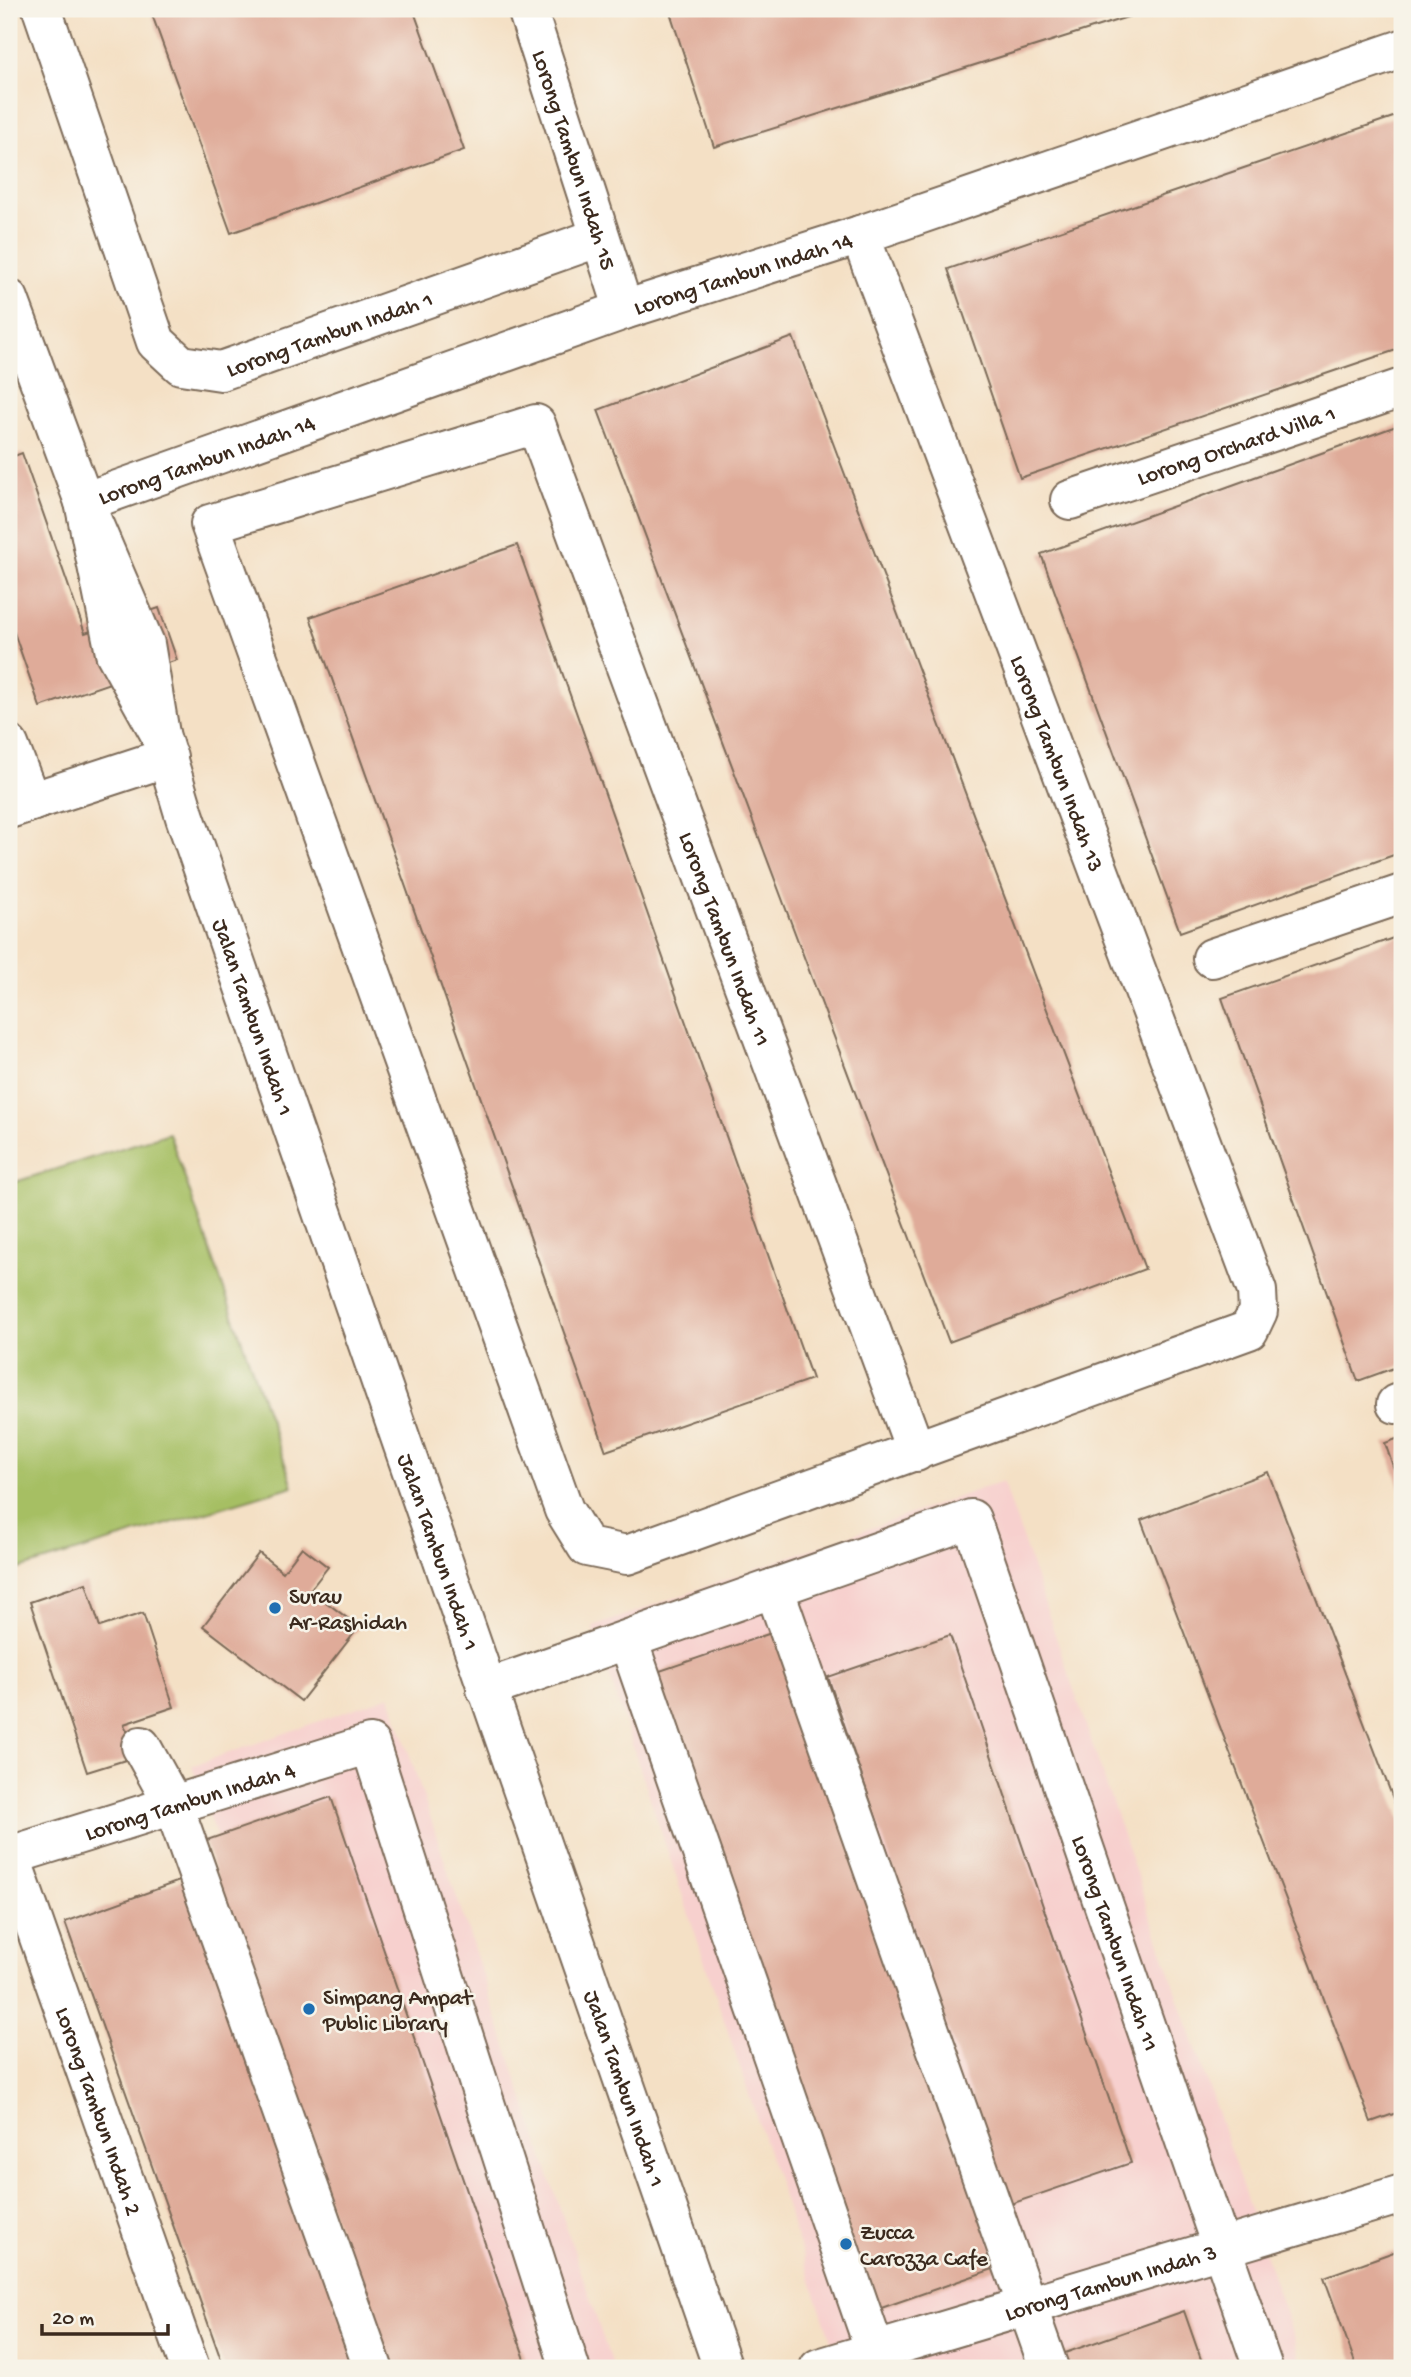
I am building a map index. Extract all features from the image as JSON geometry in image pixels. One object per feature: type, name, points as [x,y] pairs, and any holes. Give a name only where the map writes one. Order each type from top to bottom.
[{"type":"street","name":"Lorong Tambun Indah 1","points":[[41,9],[156,342],[181,365],[221,371],[600,237]]},
{"type":"street","name":"Lorong Tambun Indah 15","points":[[527,9],[624,310]]},
{"type":"street","name":"Lorong Tambun Indah 14","points":[[84,502],[624,310],[860,235],[1402,49]]},
{"type":"street","name":"Lorong Tambun Indah 13","points":[[860,235],[1257,1291],[1258,1311],[1249,1330],[916,1452]]},
{"type":"street","name":"Jalan Tambun Indah 1","points":[[9,299],[84,502],[116,653],[164,745],[185,817],[723,2368]]},
{"type":"street","name":"Lorong Orchard Villa 1","points":[[1070,499],[1402,388]]},
{"type":"street","name":"Lorong Tambun Indah 11","points":[[536,424],[916,1452],[627,1555],[587,1547],[564,1510],[210,524],[536,424]]},
{"type":"street","points":[[9,745],[20,806],[164,745]]},
{"type":"street","points":[[1212,958],[1402,894]]},
{"type":"street","name":"Lorong Tambun Indah 11","points":[[774,1588],[971,1519],[1263,2368]]},
{"type":"street","points":[[486,1689],[774,1588],[1049,2368]]},
{"type":"street","points":[[628,1640],[878,2360]]},
{"type":"street","name":"Lorong Tambun Indah 4","points":[[9,1856],[370,1744],[570,2368]]},
{"type":"street","points":[[141,1746],[173,1804],[373,2368]]},
{"type":"street","name":"Lorong Tambun Indah 2","points":[[9,1856],[190,2368]]},
{"type":"street","name":"Lorong Tambun Indah 3","points":[[819,2368],[878,2360],[1027,2306],[1402,2194]]},
{"type":"shaded area","points":[[1003,1481],[1304,2368],[840,2368],[593,1627]]},
{"type":"shaded area","points":[[390,1696],[613,2368],[402,2368],[192,1766]]},
{"type":"green space","points":[[169,1133],[293,1486],[9,1572],[9,1184]]},
{"type":"building","points":[[150,9],[413,9],[464,150],[231,233]]},
{"type":"building","points":[[669,9],[1153,9],[714,147]]},
{"type":"building","points":[[1402,114],[1402,348],[1020,478],[948,269]]},
{"type":"building","points":[[793,337],[1145,1269],[949,1342],[598,410]]},
{"type":"building","points":[[1402,424],[1402,852],[1180,932],[1041,554]]},
{"type":"building","points":[[22,453],[85,633],[159,608],[177,660],[40,707],[9,618],[9,458]]},
{"type":"building","points":[[517,545],[812,1379],[606,1451],[310,617]]},
{"type":"building","points":[[1402,935],[1402,1365],[1358,1381],[1222,998]]},
{"type":"building","points":[[1402,1437],[1402,1492],[1385,1443]]},
{"type":"building","points":[[1268,1472],[1402,1822],[1402,2111],[1371,2122],[1141,1520]]},
{"type":"building","name":"Surau Ar-Rashidah","points":[[302,1547],[328,1567],[310,1590],[359,1627],[301,1701],[203,1626],[259,1553],[283,1572]]},
{"type":"building","points":[[86,1583],[100,1627],[143,1613],[174,1707],[124,1724],[135,1757],[87,1772],[30,1602]]},
{"type":"building","points":[[777,1631],[999,2267],[867,2313],[645,1676]]},
{"type":"building","points":[[950,1635],[1131,2163],[1008,2205],[828,1677]]},
{"type":"building","points":[[331,1797],[528,2368],[386,2368],[204,1841]]},
{"type":"building","points":[[185,1879],[359,2368],[224,2368],[65,1922]]},
{"type":"building","points":[[1402,2249],[1402,2368],[1357,2368],[1324,2277]]},
{"type":"building","points":[[1184,2311],[1204,2368],[1067,2368],[1062,2354]]},
{"type":"place","name":"Surau Ar-Rashidah","points":[[275,1608]]},
{"type":"place","name":"Simpang Ampat Public Library","points":[[309,2009]]},
{"type":"place","name":"Zucca Carozza Cafe","points":[[846,2244]]}]
